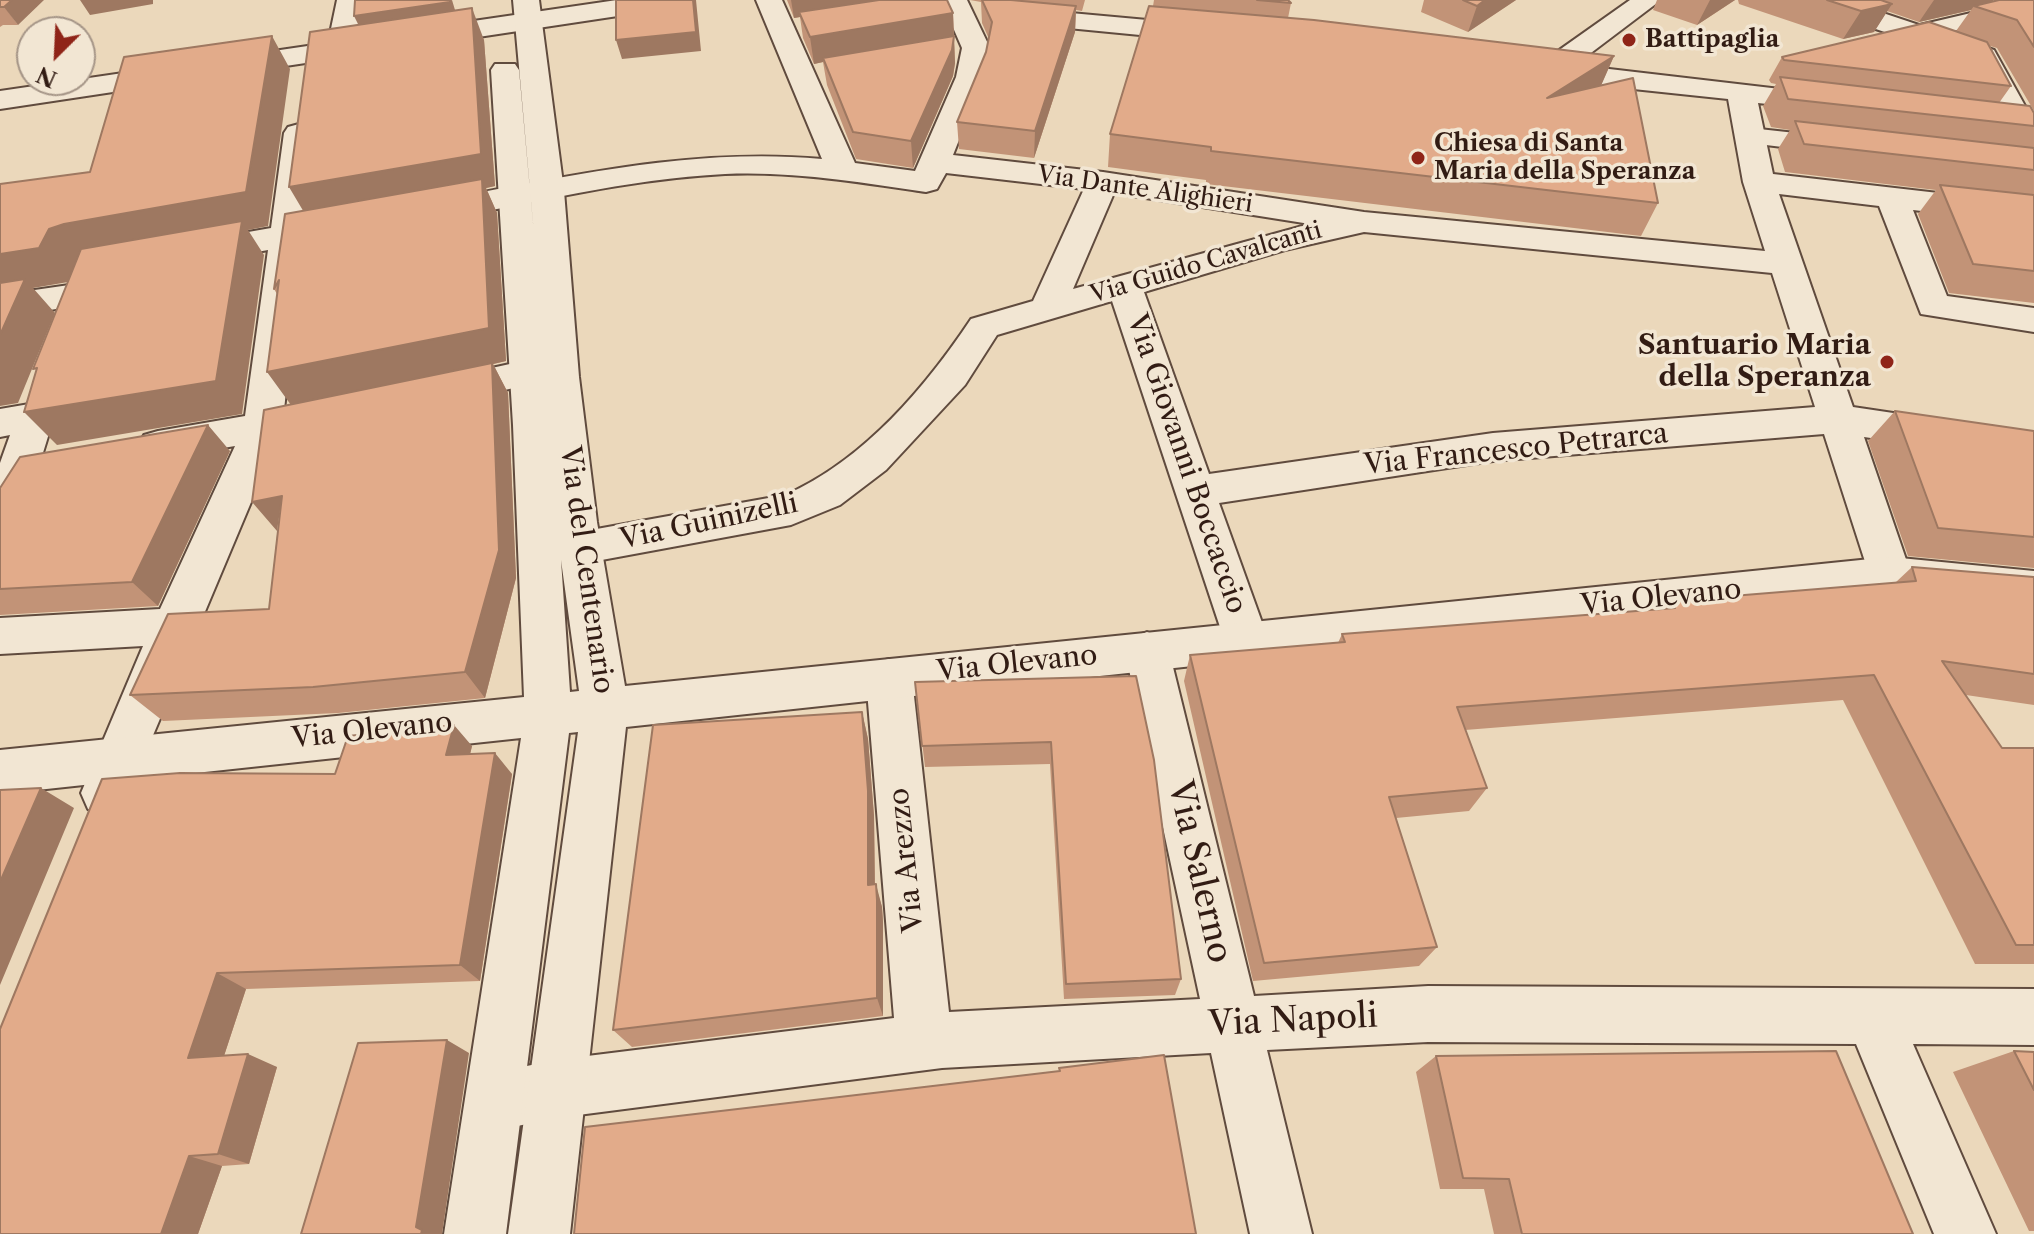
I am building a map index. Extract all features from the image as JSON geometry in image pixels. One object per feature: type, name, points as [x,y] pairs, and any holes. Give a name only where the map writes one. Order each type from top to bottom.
[{"type":"street","points":[[341,51],[350,0]]},
{"type":"street","points":[[0,100],[306,80],[341,51],[514,13],[671,0]]},
{"type":"street","points":[[769,0],[842,170]]},
{"type":"street","points":[[950,6],[1216,34],[1180,0]]},
{"type":"street","points":[[1648,0],[1534,69],[1859,105]]},
{"type":"street","points":[[1817,0],[1984,56],[2029,147]]},
{"type":"street","points":[[1871,44],[1996,14],[2012,0]]},
{"type":"street","points":[[166,257],[725,165],[842,170],[926,182],[970,77],[976,48],[950,6]]},
{"type":"street","name":"Via del Centenario","points":[[514,13],[532,195],[605,707],[539,1234]]},
{"type":"street","points":[[781,31],[811,26]]},
{"type":"street","points":[[947,53],[976,48]]},
{"type":"street","points":[[1691,86],[1766,68]]},
{"type":"street","points":[[801,77],[830,72]]},
{"type":"street","points":[[91,830],[174,626],[263,428],[306,80]]},
{"type":"street","points":[[1741,92],[1759,182],[1789,264],[1890,574]]},
{"type":"street","points":[[1982,119],[2029,147]]},
{"type":"street","points":[[1750,136],[1860,149]]},
{"type":"street","name":"Via Dante Alighieri","points":[[935,162],[1103,182],[1364,222],[1789,264]]},
{"type":"street","points":[[1054,294],[1103,182]]},
{"type":"street","points":[[1759,182],[2034,214]]},
{"type":"street","name":"Via del Centenario","points":[[475,1234],[548,712],[528,373],[532,195]]},
{"type":"street","points":[[1892,197],[1933,306],[2034,320]]},
{"type":"street","name":"Via Guido Cavalcanti","points":[[1054,294],[1124,286],[1279,241],[1364,222]]},
{"type":"street","points":[[0,307],[94,278],[67,335]]},
{"type":"street","name":"Via Giovanni Boccaccio","points":[[1124,286],[1247,642]]},
{"type":"street","name":"Via Guinizelli","points":[[580,548],[791,509],[826,494],[872,460],[942,386],[984,327],[1054,294]]},
{"type":"street","points":[[403,399],[528,373]]},
{"type":"street","points":[[9,484],[27,410]]},
{"type":"street","points":[[125,451],[326,415]]},
{"type":"street","name":"Via Francesco Petrarca","points":[[1195,491],[1493,447],[1839,419],[2034,448]]},
{"type":"street","points":[[9,484],[64,461]]},
{"type":"street","name":"Via Olevano","points":[[0,772],[548,712],[1890,574],[2034,588]]},
{"type":"street","points":[[0,636],[174,626]]},
{"type":"street","name":"Via Salerno","points":[[1147,651],[1281,1234]]},
{"type":"street","name":"Via Arezzo","points":[[889,678],[924,1043]]},
{"type":"street","name":"Via Napoli","points":[[494,1102],[555,1089],[924,1043],[1235,1024],[1428,1014],[2034,1017]]},
{"type":"street","points":[[1873,1017],[1965,1234]]},
{"type":"building","points":[[0,0],[12,0],[0,7]]},
{"type":"building","points":[[355,0],[450,0],[450,2],[354,16]]},
{"type":"building","points":[[616,0],[693,0],[696,32],[616,40]]},
{"type":"building","points":[[879,0],[947,0],[953,13],[810,37],[799,12]]},
{"type":"building","points":[[982,0],[1076,6],[1035,131],[957,122],[986,52],[992,22]]},
{"type":"building","points":[[1257,0],[1288,0],[1291,3]]},
{"type":"building","points":[[1463,0],[1485,0],[1477,6]]},
{"type":"building","points":[[1827,0],[1881,0],[1892,4],[1861,11]]},
{"type":"building","points":[[1999,0],[2034,0],[2034,47],[2017,20],[1974,6]]},
{"type":"building","points":[[1149,6],[1314,20],[1614,56],[1547,98],[1633,78],[1658,203],[1211,151],[1211,147],[1110,134]]},
{"type":"building","points":[[472,8],[481,154],[289,187],[310,32]]},
{"type":"building","points":[[1929,22],[1987,42],[2011,86],[1784,60],[1782,57]]},
{"type":"building","points":[[272,36],[246,192],[64,224],[49,229],[39,248],[0,254],[0,184],[90,172],[124,57]]},
{"type":"building","points":[[954,36],[952,50],[911,141],[853,132],[823,58]]},
{"type":"building","points":[[1780,77],[2030,106],[2034,113],[2034,126],[1788,99]]},
{"type":"building","points":[[1795,121],[2034,148],[2034,170],[1804,144]]},
{"type":"building","points":[[482,179],[489,328],[267,372],[279,280],[274,289],[285,214]]},
{"type":"building","points":[[1940,185],[2034,195],[2034,271],[1973,264]]},
{"type":"building","points":[[242,221],[216,381],[24,412],[37,368],[33,369],[81,249]]},
{"type":"building","points":[[25,279],[0,335],[0,283]]},
{"type":"building","points":[[492,363],[499,550],[465,672],[313,687],[130,695],[168,614],[269,609],[282,496],[252,502],[264,410]]},
{"type":"building","points":[[1895,411],[2034,431],[2034,537],[1938,528]]},
{"type":"building","points":[[208,425],[132,582],[0,589],[0,488],[20,457]]},
{"type":"building","points":[[1912,567],[2034,577],[2034,674],[1942,661],[2002,748],[2034,748],[2034,945],[2016,945],[1874,675],[1457,707],[1487,788],[1389,797],[1437,947],[1264,963],[1190,655],[1345,642],[1342,634],[1675,608],[1671,601],[1916,581]]},
{"type":"building","points":[[1136,676],[1154,760],[1181,979],[1066,984],[1051,742],[922,746],[915,682]]},
{"type":"building","points":[[862,712],[868,791],[868,885],[876,884],[877,900],[877,998],[613,1030],[653,725]]},
{"type":"building","points":[[454,725],[446,755],[495,753],[460,965],[217,973],[188,1058],[248,1054],[218,1154],[189,1156],[161,1234],[0,1234],[0,1029],[102,779],[180,773],[335,774],[348,736]]},
{"type":"building","points":[[41,788],[0,882],[0,790]]},
{"type":"building","points":[[447,1040],[416,1227],[422,1230],[421,1234],[301,1234],[358,1043]]},
{"type":"building","points":[[1836,1051],[1913,1234],[1522,1234],[1509,1179],[1463,1178],[1436,1056]]},
{"type":"building","points":[[2014,1051],[2034,1052],[2034,1090]]},
{"type":"building","points":[[1164,1055],[1196,1234],[574,1234],[585,1127],[1060,1071],[1059,1068]]},
{"type":"place","name":"Battipaglia","points":[[1629,40]]},
{"type":"place","name":"Chiesa di Santa Maria della Speranza","points":[[1418,158]]},
{"type":"place","name":"Santuario Maria della Speranza","points":[[1887,362]]}]
